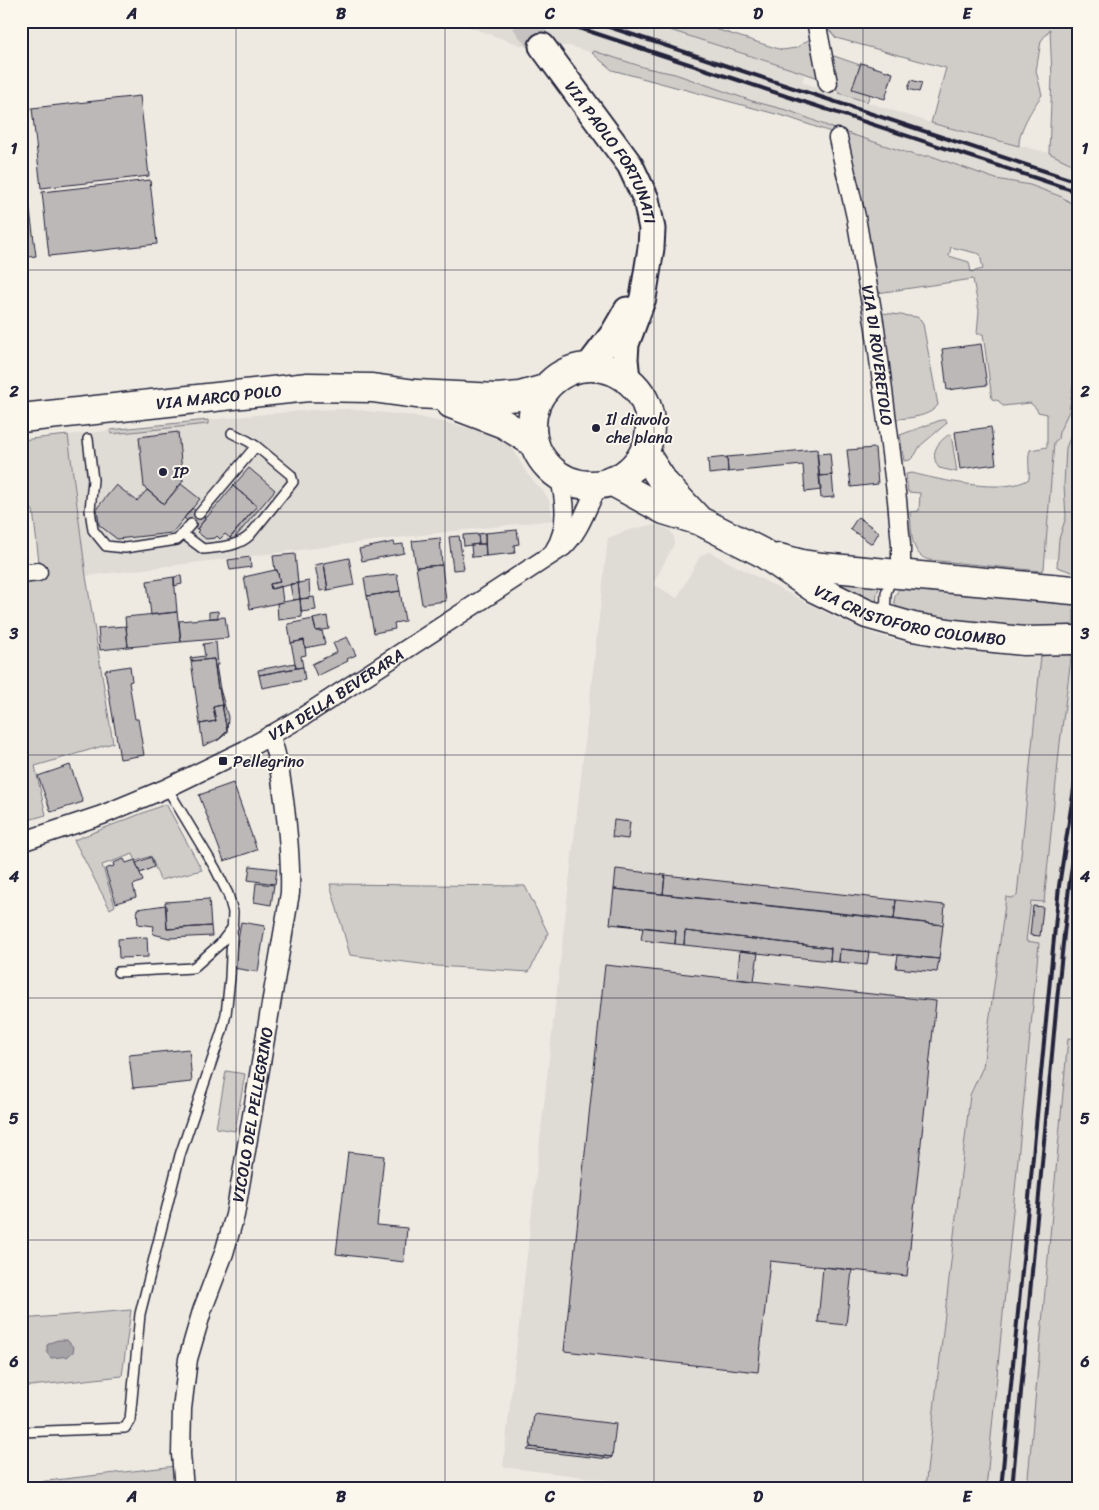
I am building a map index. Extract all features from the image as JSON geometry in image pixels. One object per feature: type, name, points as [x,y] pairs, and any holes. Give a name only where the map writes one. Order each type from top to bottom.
[{"type":"main road","points":[[588,367],[611,370],[628,379],[642,396],[648,410],[650,432],[644,452],[633,468],[626,474],[605,483],[582,485],[559,476],[546,464],[534,443],[532,431],[533,413],[545,389],[565,373],[588,367]]},
{"type":"main road","name":"VIA MARCO POLO","points":[[21,418],[308,388],[372,388],[416,394],[503,398],[527,395],[545,389]]},
{"type":"main road","name":"VIA MARCO POLO","points":[[416,394],[446,402],[504,424],[534,443]]},
{"type":"main road","name":"VIA CRISTOFORO COLOMBO","points":[[644,452],[668,488],[700,521]]},
{"type":"main road","name":"VIA CRISTOFORO COLOMBO","points":[[605,483],[664,510],[700,521],[761,552],[814,588],[851,608],[886,620],[913,628],[954,634],[1024,640],[1072,640]]},
{"type":"main road","name":"VIA CRISTOFORO COLOMBO","points":[[761,552],[802,564],[1073,590]]},
{"type":"street","points":[[816,21],[828,82]]},
{"type":"street","name":"VIA PAOLO FORTUNATI","points":[[542,46],[624,156],[637,177],[646,199],[650,218],[651,248],[643,298],[626,344],[625,359],[628,379]]},
{"type":"street","name":"VIA DI ROVERETOLO","points":[[838,138],[856,217],[875,328],[897,500],[901,545],[897,574]]},
{"type":"street","name":"VIA PAOLO FORTUNATI","points":[[588,367],[614,334],[648,268]]},
{"type":"street","points":[[552,554],[560,539],[565,513],[564,494],[559,476]]},
{"type":"street","name":"VIA DELLA BEVERARA","points":[[21,842],[102,815],[167,788],[246,750],[270,736],[570,541],[590,501],[605,483]]},
{"type":"street","name":"VICOLO DEL PELLEGRINO","points":[[184,1489],[181,1454],[182,1409],[188,1359],[197,1326],[224,1253],[235,1215],[290,893],[290,852],[280,772],[270,736]]},
{"type":"lane","points":[[183,534],[203,549],[239,543],[250,535],[292,482],[291,475],[256,446],[232,433]]},
{"type":"lane","points":[[88,439],[93,480],[90,510],[93,530],[106,546],[125,548],[177,540],[191,524]]},
{"type":"lane","points":[[199,514],[256,446]]},
{"type":"lane","points":[[886,620],[886,593],[897,574]]},
{"type":"lane","points":[[21,1432],[125,1428],[130,1420],[140,1314],[180,1155],[226,1014],[230,978],[233,912],[228,894],[215,868],[167,788]]},
{"type":"lane","points":[[118,972],[193,968],[220,944],[233,927]]},
{"type":"shaded area","points":[[452,21],[642,21],[805,74],[802,82],[824,90],[839,93],[931,123],[1049,153],[1052,77],[1050,21],[1078,21],[1078,1489],[684,1489],[503,1467],[608,538],[646,526],[658,525],[670,530],[674,537],[674,544],[653,584],[677,598],[699,558],[709,552],[842,621],[891,639],[956,651],[1031,658],[1068,651],[1056,625],[1074,606],[1077,574],[1057,567],[1057,559],[1045,558],[1071,213],[787,117],[695,89],[612,70],[592,53],[571,46],[526,47]]},
{"type":"shaded area","points":[[642,21],[690,21],[782,50],[796,48],[813,37],[819,78]]},
{"type":"shaded area","points":[[824,21],[1078,21],[1078,167],[1049,153],[1052,77],[1050,29],[1041,41],[1036,71],[1042,95],[1023,126],[1019,146],[931,123],[946,68],[836,38],[826,29]]},
{"type":"shaded area","points":[[594,51],[646,68],[675,74],[752,101],[790,111],[835,129],[917,156],[931,156],[996,179],[1030,185],[1062,197],[1071,203],[1073,208],[1078,208],[1078,364],[1076,366],[1069,411],[1059,432],[1058,439],[1054,442],[1044,569],[1041,571],[929,560],[918,552],[913,540],[910,512],[919,511],[920,493],[908,492],[906,474],[912,473],[972,485],[1005,486],[1018,484],[1029,479],[1030,450],[1047,447],[1047,414],[1038,412],[1030,403],[1003,406],[999,401],[992,399],[983,334],[977,334],[979,311],[973,279],[877,293],[845,137],[787,117],[612,70],[592,53]],"holes":[[[951,247],[980,254],[983,269],[971,272],[969,262],[949,256]]]},
{"type":"shaded area","points":[[834,56],[860,65],[853,88],[870,94],[867,102],[839,93],[835,87],[832,58]]},
{"type":"shaded area","points":[[883,313],[917,317],[923,324],[938,405],[930,412],[896,419],[881,317]]},
{"type":"shaded area","points":[[347,409],[415,416],[482,431],[502,438],[512,447],[527,474],[549,500],[553,520],[86,576],[68,435],[255,415]]},
{"type":"shaded area","points":[[1078,417],[1078,574],[1057,567],[1059,539],[1066,517],[1064,485],[1066,448]]},
{"type":"shaded area","points":[[208,420],[208,424],[111,434],[110,430]]},
{"type":"shaded area","points":[[941,420],[946,420],[947,423],[920,446],[910,460],[904,461],[900,435]]},
{"type":"shaded area","points":[[950,434],[957,472],[939,468],[935,458],[938,445]]},
{"type":"shaded area","points":[[68,435],[86,576],[113,743],[35,766],[46,815],[21,822],[21,582],[41,580],[33,510],[21,510],[21,440]]},
{"type":"shaded area","points":[[830,580],[880,584],[876,604],[832,585]]},
{"type":"shaded area","points":[[902,587],[1074,600],[1074,634],[913,615],[896,606],[894,600],[897,592]]},
{"type":"shaded area","points":[[1072,651],[1060,743],[1044,902],[1031,901],[1026,941],[1039,943],[986,1489],[925,1489],[970,1095],[983,1067],[1006,897],[1017,896],[1041,656]]},
{"type":"shaded area","points":[[166,804],[202,870],[160,880],[151,856],[136,861],[133,854],[102,865],[115,906],[110,909],[74,840]]},
{"type":"shaded area","points":[[330,884],[525,886],[548,933],[529,972],[437,966],[350,955]]},
{"type":"shaded area","points":[[1068,1038],[1078,1039],[1078,1489],[1027,1489]]},
{"type":"shaded area","points":[[226,1071],[245,1074],[235,1131],[216,1128]]},
{"type":"shaded area","points":[[131,1310],[122,1376],[21,1387],[21,1319]]},
{"type":"shaded area","points":[[58,1340],[67,1340],[74,1348],[73,1352],[67,1357],[51,1358],[47,1353],[47,1345]]},
{"type":"shaded area","points":[[176,1466],[175,1479],[170,1489],[21,1489],[21,1484]]},
{"type":"building","points":[[861,63],[893,73],[885,99],[852,89]]},
{"type":"building","points":[[911,80],[922,83],[919,92],[908,89]]},
{"type":"building","points":[[140,96],[149,176],[41,188],[32,108]]},
{"type":"building","points":[[26,180],[36,256],[21,258],[21,181]]},
{"type":"building","points":[[150,180],[157,244],[49,256],[42,192]]},
{"type":"building","points":[[981,344],[987,385],[947,390],[942,349]]},
{"type":"building","points":[[991,427],[996,464],[960,469],[955,432]]},
{"type":"building","points":[[178,432],[183,481],[164,504],[144,487],[139,437]]},
{"type":"building","points":[[875,448],[878,484],[851,487],[847,450]]},
{"type":"building","points":[[817,449],[821,490],[805,492],[803,465],[728,472],[727,457]]},
{"type":"building","points":[[830,453],[832,475],[819,476],[817,454]]},
{"type":"building","points":[[727,457],[728,472],[709,474],[708,459]]},
{"type":"building","points":[[249,468],[275,490],[233,540],[230,538],[257,506],[233,486]]},
{"type":"building","points":[[832,475],[834,497],[821,498],[819,476]]},
{"type":"building","points":[[181,484],[200,499],[172,533],[117,539],[99,525],[97,508],[116,485],[137,501],[147,490],[164,504]]},
{"type":"building","points":[[233,486],[257,506],[230,538],[225,534],[220,539],[217,536],[206,539],[197,532],[199,530],[197,529]]},
{"type":"building","points":[[192,508],[205,519],[197,529],[184,518]]},
{"type":"building","points":[[858,517],[879,532],[872,544],[850,529]]},
{"type":"building","points":[[21,519],[26,558],[21,558]]},
{"type":"building","points":[[517,530],[519,544],[514,545],[515,553],[486,556],[485,533]]},
{"type":"building","points":[[485,533],[485,544],[479,544],[478,534]]},
{"type":"building","points":[[478,534],[479,544],[464,546],[463,535]]},
{"type":"building","points":[[459,536],[464,569],[453,570],[449,537]]},
{"type":"building","points":[[440,538],[442,565],[416,567],[412,541]]},
{"type":"building","points":[[394,542],[395,545],[403,544],[404,553],[362,561],[359,549]]},
{"type":"building","points":[[485,544],[486,556],[472,557],[471,545]]},
{"type":"building","points":[[295,554],[298,583],[271,589],[270,584],[280,582],[277,570],[275,570],[273,556]]},
{"type":"building","points":[[250,557],[251,567],[230,570],[228,560]]},
{"type":"building","points":[[349,558],[354,585],[328,590],[324,563]]},
{"type":"building","points":[[324,563],[328,590],[320,591],[315,565]]},
{"type":"building","points":[[442,565],[446,601],[422,604],[416,567]]},
{"type":"building","points":[[277,570],[280,582],[270,584],[271,589],[281,586],[283,602],[250,609],[244,577]]},
{"type":"building","points":[[397,574],[400,591],[367,596],[364,578]]},
{"type":"building","points":[[181,576],[182,584],[174,586],[174,577]]},
{"type":"building","points":[[174,577],[177,612],[151,615],[147,581]]},
{"type":"building","points":[[309,581],[310,598],[300,599],[298,583]]},
{"type":"building","points":[[298,583],[300,599],[293,600],[290,584]]},
{"type":"building","points":[[400,591],[405,621],[394,623],[395,629],[374,633],[367,596]]},
{"type":"building","points":[[314,597],[316,610],[301,612],[300,599]]},
{"type":"building","points":[[300,599],[302,617],[278,620],[277,603]]},
{"type":"building","points":[[218,611],[218,618],[209,618],[209,612]]},
{"type":"building","points":[[177,612],[181,642],[128,647],[125,617]]},
{"type":"building","points":[[327,616],[329,629],[316,631],[313,619]]},
{"type":"building","points":[[225,617],[228,638],[181,642],[179,621]]},
{"type":"building","points":[[313,619],[316,631],[322,631],[325,644],[305,648],[304,640],[291,643],[288,624]]},
{"type":"building","points":[[126,626],[128,647],[100,650],[98,628]]},
{"type":"building","points":[[347,637],[356,655],[317,676],[312,664],[337,652],[333,643]]},
{"type":"building","points":[[304,640],[306,655],[301,656],[303,667],[296,668],[291,643]]},
{"type":"building","points":[[216,642],[218,665],[216,665],[228,717],[227,733],[217,741],[227,731],[214,659],[191,661],[190,658],[205,656],[203,644]]},
{"type":"building","points":[[214,659],[222,705],[213,707],[216,721],[200,724],[191,661]]},
{"type":"building","points":[[295,663],[296,668],[259,675],[258,670]]},
{"type":"building","points":[[130,666],[132,681],[129,682],[135,719],[138,719],[144,755],[120,759],[105,670]]},
{"type":"building","points":[[303,667],[305,680],[262,688],[259,675]]},
{"type":"building","points":[[222,705],[227,731],[221,738],[203,746],[200,724],[216,721],[213,707]]},
{"type":"building","points":[[70,765],[83,802],[51,812],[38,776]]},
{"type":"building","points":[[233,783],[257,850],[224,861],[199,795]]},
{"type":"building","points":[[614,820],[630,822],[628,839],[612,837]]},
{"type":"building","points":[[151,857],[154,867],[140,873],[136,863]]},
{"type":"building","points":[[124,859],[126,863],[135,860],[143,881],[133,885],[136,897],[116,903],[105,869],[114,866],[113,863]]},
{"type":"building","points":[[250,866],[277,869],[275,884],[248,880]]},
{"type":"building","points":[[616,869],[665,875],[663,894],[614,889]]},
{"type":"building","points":[[665,875],[896,900],[894,919],[663,894]]},
{"type":"building","points":[[256,883],[274,885],[271,905],[254,902]]},
{"type":"building","points":[[614,889],[943,925],[939,959],[840,949],[839,962],[830,961],[831,948],[685,931],[684,945],[675,944],[676,931],[610,924]]},
{"type":"building","points":[[209,899],[211,926],[167,929],[165,902]]},
{"type":"building","points":[[896,900],[945,905],[943,925],[894,919]]},
{"type":"building","points":[[166,905],[167,929],[211,926],[212,936],[169,938],[153,934],[154,926],[138,924],[137,909]]},
{"type":"building","points":[[1033,906],[1043,907],[1040,936],[1030,935]]},
{"type":"building","points":[[241,922],[265,926],[258,972],[233,968]]},
{"type":"building","points":[[619,924],[676,931],[675,944],[641,940],[643,928]]},
{"type":"building","points":[[685,931],[831,948],[830,961],[684,945]]},
{"type":"building","points":[[147,937],[148,957],[119,958],[118,939]]},
{"type":"building","points":[[840,949],[869,952],[867,965],[839,962]]},
{"type":"building","points":[[740,951],[758,953],[754,981],[737,979]]},
{"type":"building","points":[[898,955],[939,959],[937,972],[896,968]]},
{"type":"building","points":[[605,965],[936,1001],[907,1276],[770,1261],[758,1372],[564,1351]]},
{"type":"building","points":[[1078,994],[1078,1030],[1075,1030]]},
{"type":"building","points":[[189,1049],[192,1082],[133,1088],[129,1055]]},
{"type":"building","points":[[348,1152],[384,1156],[377,1225],[407,1228],[404,1262],[336,1254]]},
{"type":"building","points":[[823,1267],[852,1270],[846,1325],[818,1322]]},
{"type":"building","points":[[534,1414],[616,1424],[612,1457],[530,1447]]},
{"type":"building","points":[[530,1447],[612,1457],[609,1459],[527,1450]]},
{"type":"tunnel","points":[[523,21],[542,46]]},
{"type":"railway","points":[[558,21],[1078,192]]},
{"type":"railway","points":[[591,21],[1078,182]]},
{"type":"railway","points":[[1001,1489],[1059,886],[1078,763]]},
{"type":"railway","points":[[1012,1489],[1057,1000],[1069,887],[1078,825]]},
{"type":"place","name":"Il diavolo che plana","points":[[596,428]]},
{"type":"place","name":"IP","points":[[163,472]]},
{"type":"place","name":"Pellegrino","points":[[223,761]]}]
